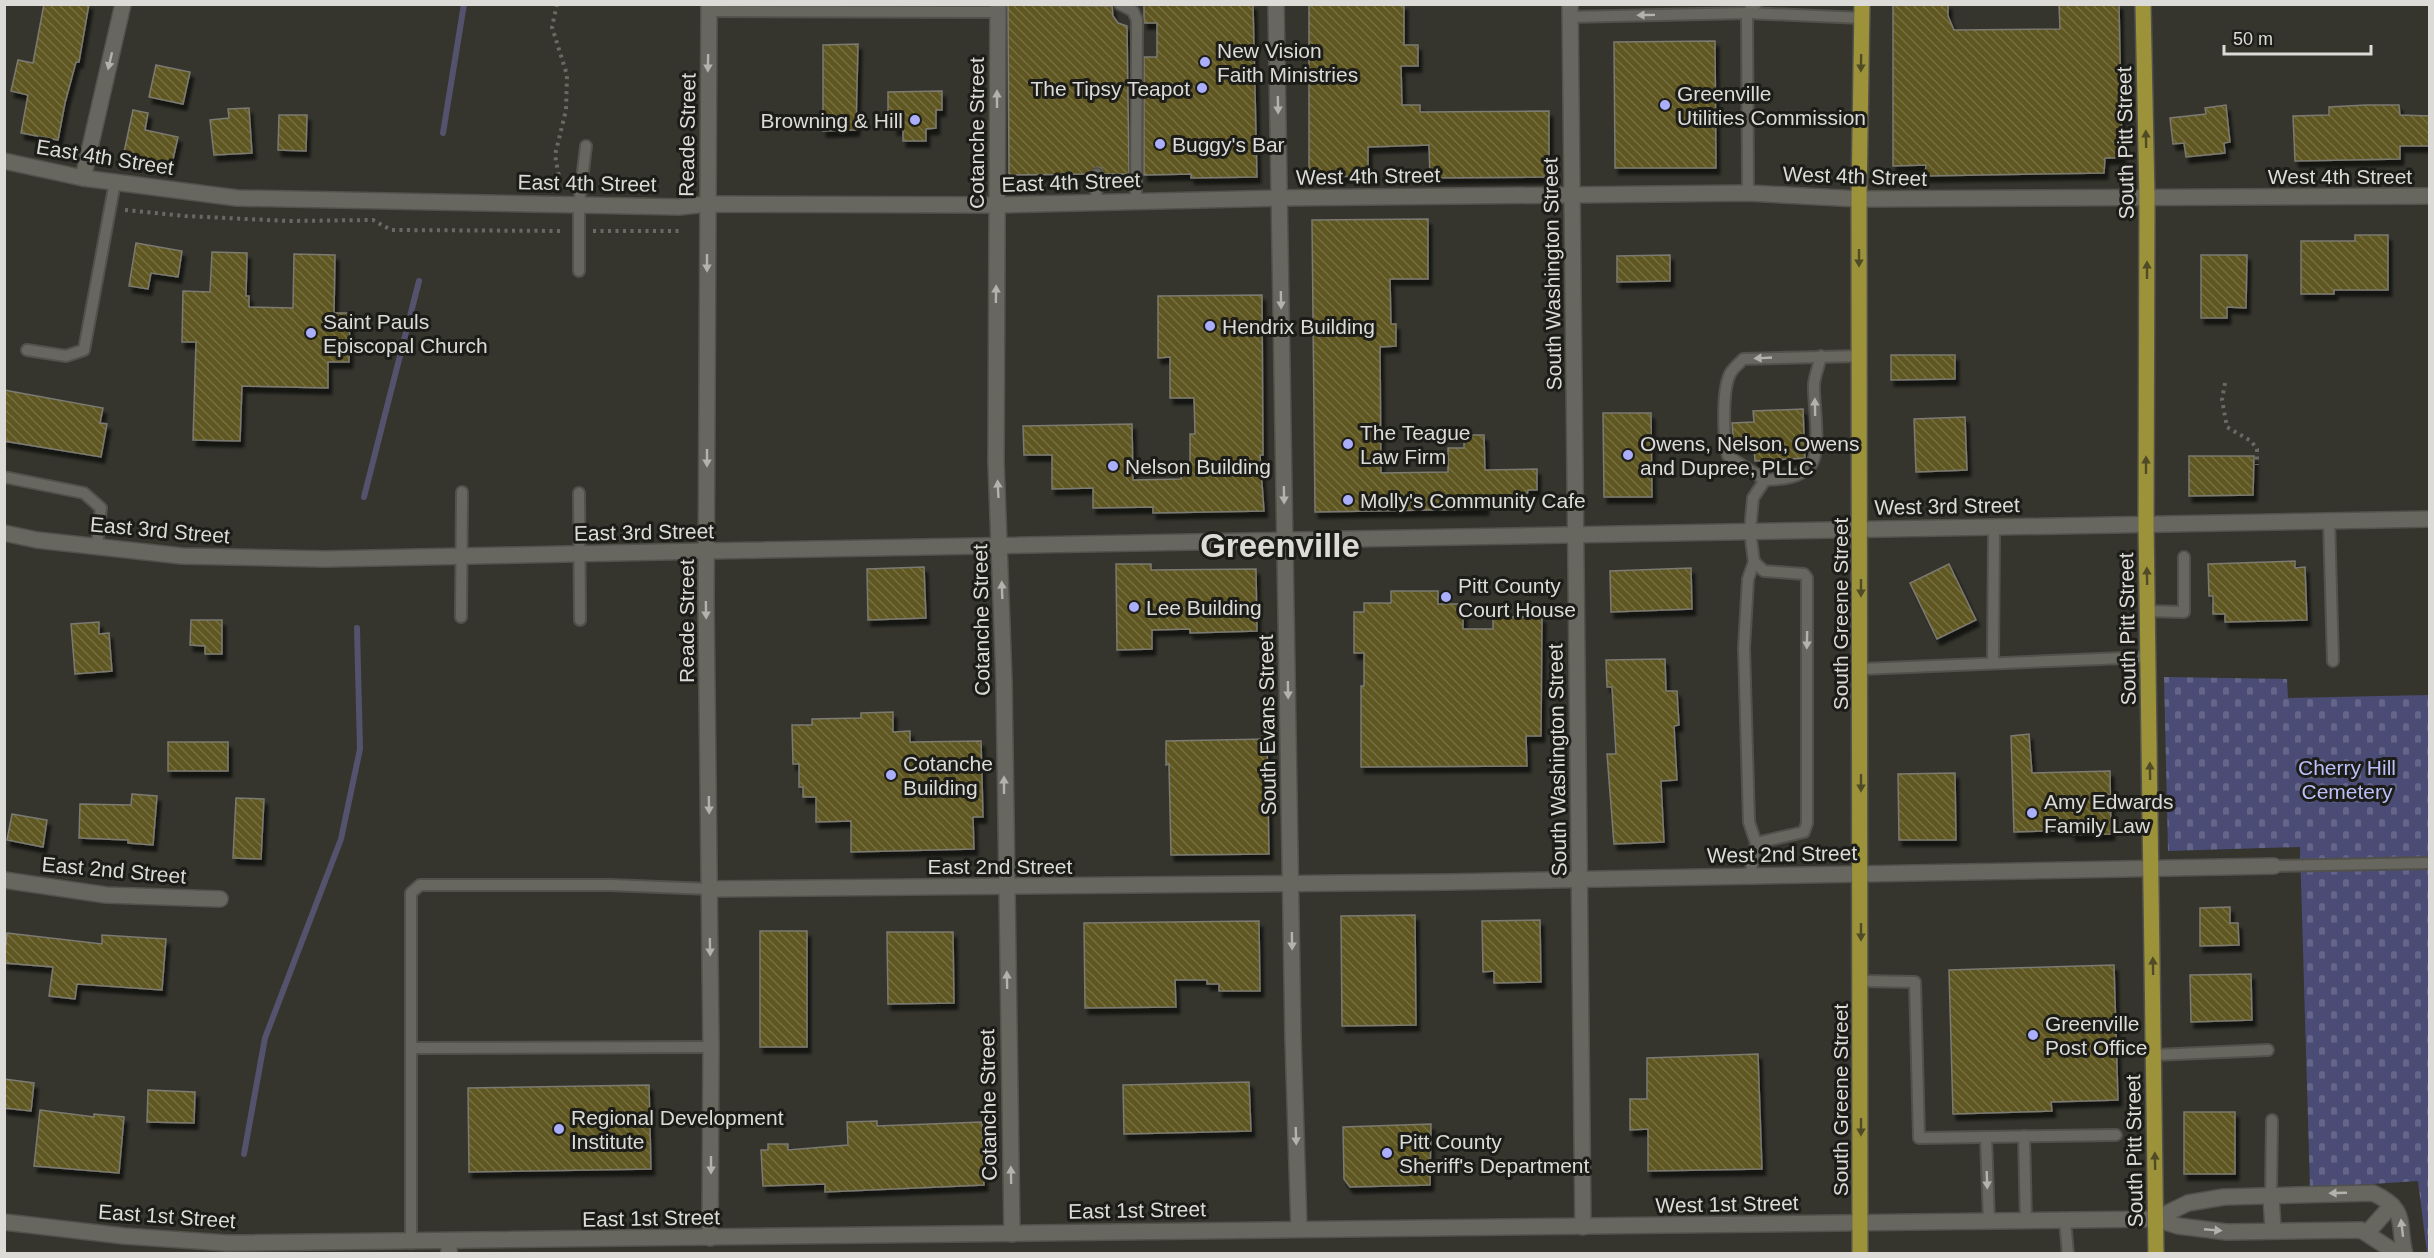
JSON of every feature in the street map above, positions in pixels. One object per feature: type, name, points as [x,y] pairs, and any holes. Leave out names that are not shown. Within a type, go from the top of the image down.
[{"type":"main road","name":"South Pitt Street","points":[[2143,4],[2147,198],[2146,523],[2156,1254]]},
{"type":"main road","name":"South Greene Street","points":[[1860,1254],[1859,200],[1862,11]]},
{"type":"street","points":[[82,178],[123,4]]},
{"type":"street","name":"South Evans Street","points":[[1276,4],[1299,1229]]},
{"type":"street","name":"Reade Street","points":[[709,8],[707,551],[711,1047],[710,1238]]},
{"type":"street","name":"Cotanche Street","points":[[998,8],[1003,35],[997,206],[996,462],[1001,547],[1012,1234]]},
{"type":"street","name":"South Washington Street","points":[[1570,11],[1583,1227]]},
{"type":"street","name":"East 4th Street","points":[[4,160],[82,178],[237,198],[679,207],[707,204],[997,206],[1279,198]]},
{"type":"street","name":"West 4th Street","points":[[1279,198],[1749,193],[1859,200],[2430,196]]},
{"type":"street","name":"West 3rd Street","points":[[1285,540],[2430,519]]},
{"type":"street","name":"East 3rd Street","points":[[4,533],[37,540],[182,556],[325,559],[1285,540]]},
{"type":"street","name":"West 2nd Street","points":[[1291,883],[2274,866]]},
{"type":"street","name":"East 2nd Street","points":[[4,880],[106,895],[220,899]]},
{"type":"street","name":"East 2nd Street","points":[[710,889],[1291,883]]},
{"type":"street","points":[[2155,1219],[2188,1203],[2224,1197],[2373,1193],[2392,1205],[2400,1214],[2405,1254]]},
{"type":"street","points":[[2271,1195],[2274,1230]]},
{"type":"street","points":[[2367,1233],[2392,1205]]},
{"type":"street","points":[[2155,1219],[2178,1226],[2217,1231],[2361,1230],[2398,1254]]},
{"type":"street","name":"West 1st Street","points":[[1299,1229],[2155,1219]]},
{"type":"street","name":"East 1st Street","points":[[4,1222],[124,1236],[227,1243],[411,1243],[449,1248],[710,1238],[1299,1229]]},
{"type":"lane","points":[[1120,4],[1132,11],[1137,20],[1136,201]]},
{"type":"lane","points":[[1749,193],[1747,13],[1756,4]]},
{"type":"lane","points":[[709,8],[998,8]]},
{"type":"lane","points":[[1570,11],[1747,13],[1862,11]]},
{"type":"lane","points":[[579,271],[579,204],[586,146]]},
{"type":"lane","points":[[1096,174],[1096,202]]},
{"type":"lane","points":[[27,350],[66,356],[84,350],[115,182]]},
{"type":"lane","points":[[1821,356],[1814,382],[1816,451],[1811,466],[1799,474],[1786,478],[1765,480],[1728,456],[1725,412],[1729,376],[1743,359],[1821,356],[1860,356]]},
{"type":"lane","points":[[4,477],[84,493],[101,508],[97,546]]},
{"type":"lane","points":[[1750,876],[1756,843],[1749,822],[1744,648],[1748,579],[1754,562],[1750,531],[1753,498],[1765,480]]},
{"type":"lane","points":[[461,617],[462,492]]},
{"type":"lane","points":[[579,493],[580,620]]},
{"type":"lane","points":[[2329,520],[2332,661]]},
{"type":"lane","points":[[1992,663],[1994,526]]},
{"type":"lane","points":[[2148,611],[2184,612],[2184,557]]},
{"type":"lane","points":[[1754,562],[1764,571],[1804,574],[1807,578],[1807,824],[1804,832],[1756,843]]},
{"type":"lane","points":[[1861,669],[2148,657]]},
{"type":"lane","points":[[2274,866],[2430,863]]},
{"type":"lane","points":[[411,1243],[411,893],[420,885],[610,885],[710,889]]},
{"type":"lane","points":[[1861,981],[1915,981],[1919,1138],[2116,1135]]},
{"type":"lane","points":[[411,1048],[711,1047]]},
{"type":"lane","points":[[2154,1055],[2268,1050]]},
{"type":"lane","points":[[2271,1195],[2272,1120]]},
{"type":"lane","points":[[2024,1136],[2026,1221]]},
{"type":"lane","points":[[1986,1137],[1989,1222]]},
{"type":"lane","points":[[2065,1221],[2068,1254]]},
{"type":"path","points":[[125,210],[288,220],[373,220],[391,230],[679,231]]},
{"type":"path","points":[[2225,382],[2222,412],[2227,427],[2251,441],[2257,449],[2258,465]]},
{"type":"path","points":[[1764,1254],[1833,1254]]},
{"type":"green space","name":"Cherry Hill Cemetery","points":[[2164,677],[2287,679],[2288,698],[2429,695],[2429,1253],[2427,1253],[2418,1181],[2310,1188],[2300,847],[2168,851]]},
{"type":"building","points":[[44,4],[89,4],[79,62],[76,62],[58,140],[21,133],[28,95],[11,91],[18,60],[33,63]]},
{"type":"building","points":[[1144,4],[1253,4],[1257,177],[1191,178],[1191,174],[1144,175],[1144,57],[1157,57],[1157,23],[1144,23]]},
{"type":"building","points":[[1309,4],[1404,4],[1404,45],[1418,45],[1418,66],[1401,66],[1402,105],[1420,105],[1420,112],[1549,111],[1549,177],[1430,178],[1429,145],[1368,147],[1368,176],[1309,177]]},
{"type":"building","points":[[1893,4],[1948,4],[1948,16],[1954,30],[2060,29],[2059,4],[2119,4],[2122,158],[2105,158],[2104,173],[1925,176],[1926,165],[1893,166]]},
{"type":"building","points":[[1008,5],[1112,6],[1113,16],[1118,23],[1127,26],[1129,174],[1104,174],[1101,168],[1097,167],[1089,174],[1009,175]]},
{"type":"building","name":"Greenville Utilities Commission","points":[[1715,41],[1716,168],[1615,168],[1614,42]]},
{"type":"building","points":[[858,44],[856,130],[823,131],[823,45]]},
{"type":"building","points":[[156,65],[190,72],[183,104],[149,97]]},
{"type":"building","name":"Browning & Hill","points":[[942,91],[942,110],[936,110],[936,128],[926,129],[926,141],[903,141],[903,129],[894,129],[893,111],[888,111],[888,92]]},
{"type":"building","points":[[2226,105],[2230,142],[2224,143],[2225,153],[2186,157],[2184,143],[2173,144],[2170,118],[2206,114],[2205,108]]},
{"type":"building","points":[[2399,105],[2400,115],[2430,116],[2430,146],[2400,146],[2400,159],[2295,161],[2293,116],[2329,115],[2329,107]]},
{"type":"building","points":[[249,108],[252,153],[214,155],[210,120],[229,118],[228,109]]},
{"type":"building","points":[[133,110],[148,113],[145,130],[178,137],[171,168],[123,157]]},
{"type":"building","points":[[279,115],[307,115],[306,151],[278,150]]},
{"type":"building","points":[[1428,219],[1428,279],[1390,279],[1391,324],[1396,324],[1396,346],[1380,347],[1381,473],[1448,472],[1448,448],[1464,448],[1464,435],[1484,435],[1485,470],[1537,469],[1537,490],[1528,490],[1527,496],[1485,496],[1485,509],[1315,512],[1312,220]]},
{"type":"building","points":[[2355,235],[2388,235],[2388,290],[2334,290],[2334,294],[2301,294],[2301,241],[2355,241]]},
{"type":"building","points":[[136,243],[182,251],[178,277],[151,273],[148,289],[129,286]]},
{"type":"building","points":[[212,252],[247,253],[246,296],[249,296],[249,307],[293,308],[294,254],[335,255],[334,313],[350,313],[349,362],[328,362],[328,388],[242,386],[240,441],[193,440],[196,342],[182,342],[183,291],[210,292]]},
{"type":"building","points":[[1670,255],[1670,281],[1617,282],[1617,256]]},
{"type":"building","points":[[2201,255],[2247,255],[2246,308],[2227,307],[2227,318],[2201,318]]},
{"type":"building","points":[[1262,295],[1263,455],[1260,455],[1264,511],[1153,513],[1153,507],[1093,508],[1093,488],[1052,489],[1052,455],[1024,455],[1023,426],[1132,424],[1133,480],[1181,479],[1181,474],[1190,474],[1190,434],[1195,434],[1194,398],[1170,398],[1170,357],[1158,358],[1158,296]]},
{"type":"building","points":[[1891,355],[1955,355],[1955,379],[1891,380]]},
{"type":"building","points":[[4,390],[103,408],[100,423],[107,424],[101,457],[4,441]]},
{"type":"building","points":[[1803,409],[1805,458],[1755,461],[1754,446],[1734,447],[1732,423],[1754,422],[1753,411]]},
{"type":"building","name":"Owens, Nelson, Owens and Dupree, PLLC","points":[[1603,413],[1651,413],[1652,497],[1604,497]]},
{"type":"building","points":[[1965,417],[1967,470],[1916,472],[1914,419]]},
{"type":"building","points":[[2189,456],[2254,456],[2253,495],[2189,496]]},
{"type":"building","points":[[2295,561],[2295,568],[2305,567],[2307,620],[2225,622],[2225,614],[2213,614],[2213,596],[2209,596],[2208,564]]},
{"type":"building","points":[[1116,564],[1151,564],[1151,570],[1256,569],[1257,631],[1190,633],[1190,629],[1152,630],[1152,649],[1117,650]]},
{"type":"building","points":[[1949,564],[1976,620],[1937,639],[1910,583]]},
{"type":"building","points":[[924,567],[926,618],[868,620],[867,569]]},
{"type":"building","points":[[1691,568],[1692,609],[1611,612],[1610,571]]},
{"type":"building","points":[[1391,591],[1438,591],[1438,604],[1463,604],[1463,629],[1493,629],[1493,617],[1542,617],[1541,736],[1526,736],[1527,766],[1361,767],[1361,686],[1364,686],[1364,653],[1354,653],[1354,612],[1364,612],[1364,603],[1391,603]]},
{"type":"building","points":[[191,620],[222,620],[222,654],[205,654],[205,646],[190,645]]},
{"type":"building","points":[[99,622],[99,634],[109,633],[112,671],[75,674],[71,624]]},
{"type":"building","points":[[1665,659],[1666,691],[1677,691],[1679,725],[1674,726],[1677,780],[1661,781],[1664,842],[1614,844],[1607,754],[1616,754],[1612,687],[1607,687],[1606,660]]},
{"type":"building","name":"Cotanche Building","points":[[893,712],[893,732],[910,731],[910,742],[981,741],[983,817],[973,817],[974,849],[851,852],[851,821],[816,822],[816,797],[803,797],[803,787],[799,787],[799,764],[793,764],[792,725],[812,725],[812,719],[861,718],[861,713]]},
{"type":"building","points":[[2029,734],[2032,773],[2110,771],[2111,834],[2072,835],[2072,830],[2014,832],[2011,736]]},
{"type":"building","points":[[1267,739],[1269,854],[1171,855],[1169,764],[1166,765],[1166,741]]},
{"type":"building","points":[[168,742],[228,742],[228,771],[168,771]]},
{"type":"building","points":[[1955,773],[1956,840],[1899,840],[1898,774]]},
{"type":"building","points":[[132,794],[157,796],[153,845],[128,843],[128,840],[79,838],[80,804],[131,805]]},
{"type":"building","points":[[236,798],[264,799],[261,859],[233,858]]},
{"type":"building","points":[[12,814],[47,820],[43,847],[7,840]]},
{"type":"building","points":[[2230,907],[2230,923],[2238,923],[2239,945],[2200,946],[2200,908]]},
{"type":"building","points":[[1415,915],[1416,1025],[1342,1026],[1341,916]]},
{"type":"building","points":[[1540,920],[1541,982],[1494,983],[1494,971],[1483,972],[1482,921]]},
{"type":"building","points":[[1259,921],[1260,991],[1219,991],[1219,984],[1207,984],[1207,980],[1175,980],[1176,1007],[1085,1008],[1084,923]]},
{"type":"building","points":[[760,931],[807,931],[807,1047],[760,1047]]},
{"type":"building","points":[[887,932],[953,932],[954,1003],[888,1004]]},
{"type":"building","points":[[7,933],[102,944],[102,935],[166,939],[162,990],[77,984],[75,999],[49,996],[53,967],[4,963]]},
{"type":"building","name":"Greenville Post Office","points":[[2114,965],[2118,1100],[2051,1102],[2052,1111],[1953,1114],[1949,970]]},
{"type":"building","points":[[2251,974],[2252,1020],[2191,1022],[2190,975]]},
{"type":"building","points":[[1758,1054],[1762,1169],[1648,1171],[1648,1129],[1630,1130],[1630,1099],[1647,1099],[1647,1058]]},
{"type":"building","points":[[4,1079],[34,1083],[31,1111],[4,1108]]},
{"type":"building","points":[[1249,1082],[1251,1131],[1124,1134],[1123,1085]]},
{"type":"building","name":"Regional Development Institute","points":[[649,1085],[651,1169],[469,1172],[468,1088]]},
{"type":"building","points":[[148,1090],[195,1092],[194,1123],[147,1122]]},
{"type":"building","points":[[40,1110],[94,1117],[94,1114],[124,1117],[119,1173],[34,1166]]},
{"type":"building","points":[[2184,1112],[2235,1112],[2235,1174],[2184,1174]]},
{"type":"building","points":[[877,1121],[877,1126],[982,1122],[984,1185],[825,1192],[825,1184],[763,1186],[761,1150],[768,1150],[768,1144],[788,1144],[788,1150],[848,1145],[847,1122]]},
{"type":"building","name":"Pitt County Sheriff's Department","points":[[1431,1124],[1430,1185],[1350,1187],[1344,1179],[1343,1127]]},
{"type":"waterway","points":[[443,133],[464,4]]},
{"type":"waterway","points":[[364,497],[419,281]]},
{"type":"waterway","points":[[244,1154],[265,1038],[341,839],[360,749],[357,628]]},
{"type":"place","name":"New Vision Faith Ministries","points":[[1205,62]]},
{"type":"place","name":"The Tipsy Teapot","points":[[1202,88]]},
{"type":"place","name":"Greenville Utilities Commission","points":[[1665,105]]},
{"type":"place","name":"Browning & Hill","points":[[915,120]]},
{"type":"place","name":"Buggy's Bar","points":[[1160,144]]},
{"type":"place","name":"Hendrix Building","points":[[1210,326]]},
{"type":"place","name":"Saint Pauls Episcopal Church","points":[[311,333]]},
{"type":"place","name":"The Teague Law Firm","points":[[1348,444]]},
{"type":"place","name":"Owens, Nelson, Owens and Dupree, PLLC","points":[[1628,455]]},
{"type":"place","name":"Nelson Building","points":[[1113,466]]},
{"type":"place","name":"Molly's Community Cafe","points":[[1348,500]]},
{"type":"place","name":"Pitt County Court House","points":[[1446,597]]},
{"type":"place","name":"Lee Building","points":[[1134,607]]},
{"type":"place","name":"Cotanche Building","points":[[891,775]]},
{"type":"place","name":"Amy Edwards Family Law","points":[[2032,813]]},
{"type":"place","name":"Greenville Post Office","points":[[2033,1035]]},
{"type":"place","name":"Regional Development Institute","points":[[559,1129]]},
{"type":"place","name":"Pitt County Sheriff's Department","points":[[1387,1153]]},
{"type":"district","name":"Greenville","points":[[1280,545]]}]
